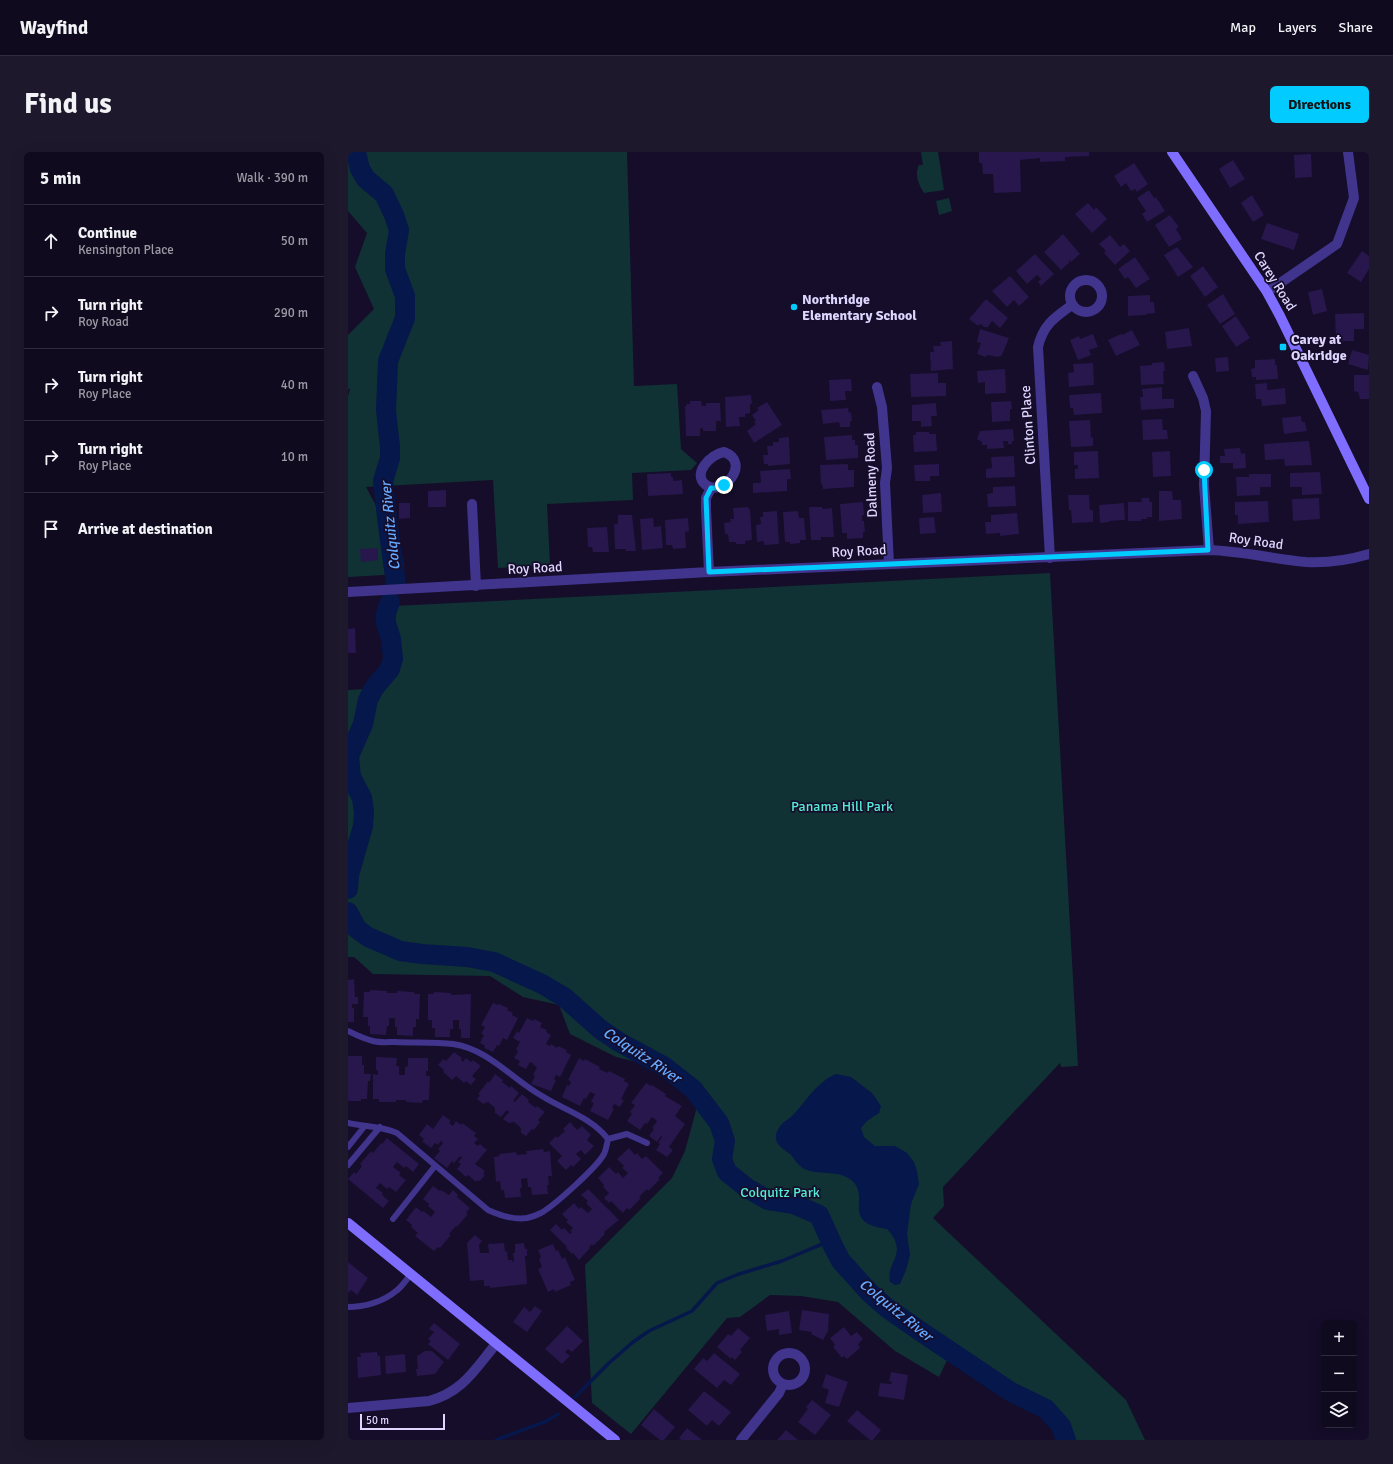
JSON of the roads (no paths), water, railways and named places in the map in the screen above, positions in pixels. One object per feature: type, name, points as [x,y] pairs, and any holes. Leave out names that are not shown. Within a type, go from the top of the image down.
[{"type":"street","name":"Carey Road","points":[[1172,152],[1201,192],[1267,292],[1294,343],[1369,499]]},
{"type":"street","points":[[1267,292],[1337,244],[1354,198],[1348,152]]},
{"type":"street","name":"Clinton Place","points":[[1050,558],[1038,347],[1045,327],[1054,317],[1072,304]]},
{"type":"street","points":[[1193,376],[1203,398],[1206,411],[1204,485],[1208,550]]},
{"type":"street","name":"Dalmeny Road","points":[[877,387],[882,407],[887,468],[884,484],[889,564]]},
{"type":"street","points":[[709,572],[706,498],[711,488]]},
{"type":"street","points":[[472,504],[476,586]]},
{"type":"street","name":"Roy Road","points":[[348,592],[709,572],[1208,550],[1244,552],[1306,562],[1343,560],[1369,554]]},
{"type":"street","points":[[348,1223],[614,1440]]},
{"type":"street","points":[[348,1408],[429,1401],[441,1398],[454,1392],[465,1382],[496,1344]]},
{"type":"street","points":[[741,1440],[779,1393],[783,1384]]},
{"type":"lane","points":[[348,1031],[361,1038],[375,1042],[453,1044],[484,1055],[542,1096],[601,1130],[608,1139],[605,1153],[596,1165],[553,1205],[540,1214],[526,1218],[512,1219],[500,1216],[488,1210],[397,1133],[380,1127],[364,1127],[348,1123]]},
{"type":"lane","points":[[348,1147],[364,1127]]},
{"type":"lane","points":[[348,1165],[351,1164],[380,1127]]},
{"type":"lane","points":[[608,1139],[627,1134],[647,1144]]},
{"type":"lane","points":[[393,1219],[435,1166]]},
{"type":"lane","points":[[348,1307],[373,1303],[385,1298],[397,1291],[411,1274]]},
{"type":"waterway","name":"Colquitz River","points":[[356,152],[360,169],[366,179],[384,194],[399,230],[395,254],[395,269],[405,296],[405,318],[388,361],[386,410],[390,458],[383,481],[396,584]]},
{"type":"waterway","name":"Colquitz River","points":[[348,889],[349,875],[363,826],[364,812],[362,798],[351,777],[349,756],[363,724],[368,700],[374,688],[390,669],[393,659],[391,639],[386,623],[386,613],[390,602]]},
{"type":"waterway","name":"Colquitz River","points":[[348,912],[357,929],[368,937],[400,951],[467,957],[494,962],[542,984],[564,997],[600,1029],[619,1042],[665,1067],[693,1089],[719,1123],[725,1141],[722,1159],[727,1172],[747,1188],[768,1200],[794,1204],[819,1215],[841,1261],[869,1292],[887,1308],[1011,1392],[1046,1409],[1061,1426],[1066,1440]]},
{"type":"waterway","points":[[575,1397],[609,1363],[633,1342],[649,1331],[692,1311],[717,1283],[739,1274],[782,1261],[831,1241]]},
{"type":"waterway","points":[[496,1440],[547,1421],[558,1414]]},
{"type":"place","name":"Northridge Elementary School","points":[[794,307]]},
{"type":"place","name":"Carey at Oakridge","points":[[1283,347]]},
{"type":"park label","name":"Panama Hill Park","points":[[842,806]]},
{"type":"park label","name":"Colquitz Park","points":[[780,1192]]}]
